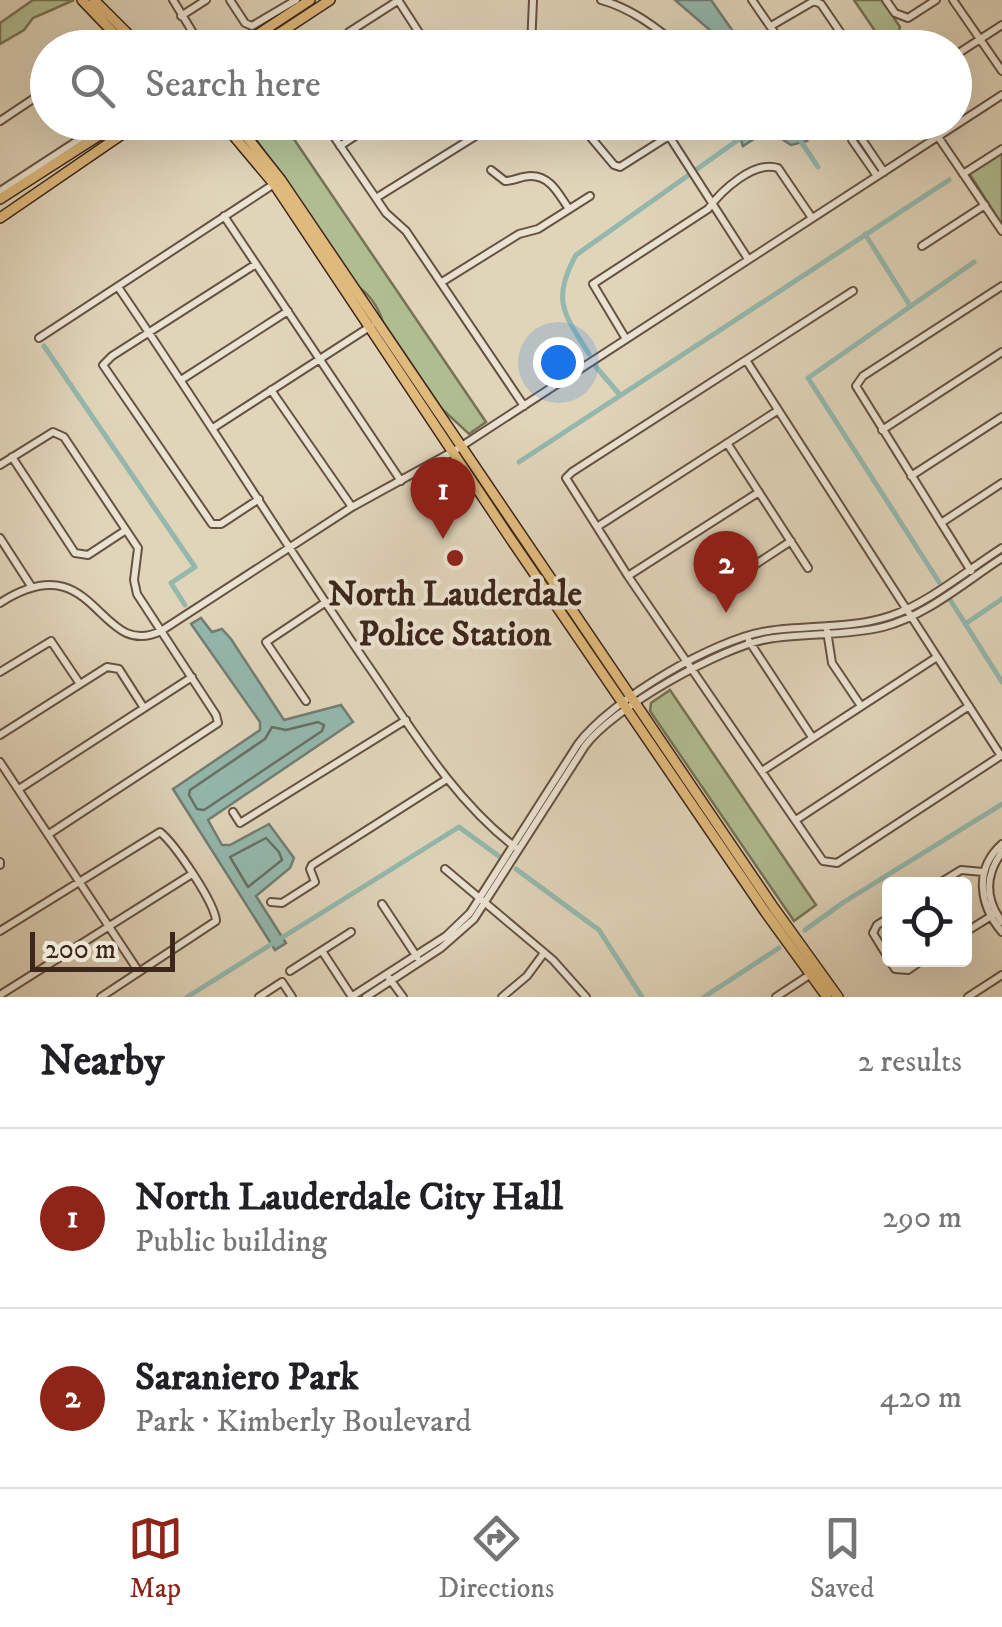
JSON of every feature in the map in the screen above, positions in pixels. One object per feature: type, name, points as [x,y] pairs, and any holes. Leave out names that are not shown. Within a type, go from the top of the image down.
[{"type":"main road","points":[[82,0],[111,30]]},
{"type":"main road","points":[[94,0],[124,30]]},
{"type":"main road","points":[[264,30],[310,0]]},
{"type":"main road","points":[[289,30],[330,0]]},
{"type":"main road","points":[[0,199],[92,140]]},
{"type":"main road","points":[[0,218],[114,140]]},
{"type":"main road","points":[[238,140],[373,324],[630,704],[815,971],[838,997]]},
{"type":"main road","points":[[252,140],[373,324]]},
{"type":"main road","points":[[252,155],[266,158]]},
{"type":"main road","points":[[815,971],[827,997]]},
{"type":"street","points":[[173,0],[191,30]]},
{"type":"street","points":[[181,16],[206,0]]},
{"type":"street","points":[[230,0],[245,23],[252,26],[296,0]]},
{"type":"street","points":[[352,30],[399,0],[418,30]]},
{"type":"street","points":[[532,30],[533,0]]},
{"type":"street","points":[[602,0],[617,2],[658,30]]},
{"type":"street","points":[[752,0],[774,30]]},
{"type":"street","points":[[886,0],[902,18],[936,0]]},
{"type":"street","points":[[953,0],[1002,70]]},
{"type":"street","points":[[771,26],[814,1],[821,4],[839,30]]},
{"type":"street","points":[[972,45],[1002,25]]},
{"type":"street","points":[[972,115],[1002,95]]},
{"type":"street","points":[[0,121],[30,101]]},
{"type":"street","points":[[0,191],[78,140]]},
{"type":"street","points":[[336,140],[376,198],[406,231],[524,406]]},
{"type":"street","points":[[340,146],[349,140]]},
{"type":"street","points":[[376,198],[469,140]]},
{"type":"street","points":[[593,140],[620,167],[664,140]]},
{"type":"street","points":[[673,140],[748,259]]},
{"type":"street","points":[[852,140],[881,174]]},
{"type":"street","points":[[862,140],[881,174]]},
{"type":"street","points":[[0,603],[30,586],[54,585],[77,592],[114,627],[134,638],[150,637],[352,507],[458,448],[933,140]]},
{"type":"street","points":[[940,140],[1002,231]]},
{"type":"street","points":[[963,174],[1002,148]]},
{"type":"street","points":[[626,339],[593,284],[760,167],[778,168],[812,218]]},
{"type":"street","points":[[491,170],[505,181],[543,178],[569,210]]},
{"type":"street","points":[[39,338],[274,184]]},
{"type":"street","points":[[442,282],[519,234],[538,230],[590,196]]},
{"type":"street","points":[[922,246],[984,205]]},
{"type":"street","points":[[224,216],[401,481]]},
{"type":"street","points":[[256,264],[104,365],[212,524],[221,524],[260,499]]},
{"type":"street","points":[[972,572],[856,386],[863,376],[1002,286]]},
{"type":"street","points":[[118,287],[447,778],[477,816],[517,848]]},
{"type":"street","points":[[746,360],[1002,756],[837,863],[824,860],[628,576],[566,478],[572,472],[853,290]]},
{"type":"street","points":[[181,380],[288,311]]},
{"type":"street","points":[[213,428],[373,324]]},
{"type":"street","points":[[882,430],[1002,352]]},
{"type":"street","points":[[271,390],[352,507]]},
{"type":"street","points":[[596,527],[777,412]]},
{"type":"street","points":[[911,476],[1002,416]]},
{"type":"street","points":[[0,465],[53,432],[64,437],[138,548],[134,580],[137,594],[218,723],[49,834]]},
{"type":"street","points":[[727,443],[808,568]]},
{"type":"street","points":[[12,457],[76,553],[88,554],[126,530]]},
{"type":"street","points":[[941,523],[1002,483]]},
{"type":"street","points":[[628,576],[759,492]]},
{"type":"street","points":[[0,538],[30,586]]},
{"type":"street","points":[[741,579],[746,570],[791,541]]},
{"type":"street","points":[[366,997],[457,927],[483,902],[587,732],[689,665],[748,639],[908,613],[1002,548]]},
{"type":"street","points":[[972,572],[1002,558]]},
{"type":"street","points":[[306,701],[266,642],[326,602]]},
{"type":"street","points":[[827,628],[832,663],[861,706]]},
{"type":"street","points":[[748,639],[812,738]]},
{"type":"street","points":[[0,672],[50,641],[80,684]]},
{"type":"street","points":[[762,771],[936,657]]},
{"type":"street","points":[[0,736],[107,667],[114,666],[144,708]]},
{"type":"street","points":[[19,789],[192,677]]},
{"type":"street","points":[[796,820],[969,706]]},
{"type":"street","points":[[233,812],[240,823],[406,720]]},
{"type":"street","points":[[0,762],[139,972]]},
{"type":"street","points":[[270,902],[282,903],[316,882],[312,866],[447,778]]},
{"type":"street","points":[[0,931],[160,832],[216,912],[216,921],[101,997]]},
{"type":"street","points":[[1002,844],[989,858],[986,872],[992,915],[1002,932]]},
{"type":"street","points":[[986,872],[1002,852]]},
{"type":"street","points":[[445,869],[568,974],[586,997]]},
{"type":"street","points":[[950,877],[961,870],[986,872]]},
{"type":"street","points":[[0,996],[192,874]]},
{"type":"street","points":[[382,904],[418,958]]},
{"type":"street","points":[[992,915],[1002,922]]},
{"type":"street","points":[[972,928],[992,915]]},
{"type":"street","points":[[882,923],[873,933],[882,948]]},
{"type":"street","points":[[290,971],[351,932]]},
{"type":"street","points":[[322,951],[352,997],[389,978]]},
{"type":"street","points":[[502,997],[527,976],[544,953]]},
{"type":"street","points":[[776,997],[815,971]]},
{"type":"street","points":[[968,997],[1002,975]]},
{"type":"street","points":[[389,978],[403,997]]},
{"type":"street","points":[[259,997],[282,982],[292,997]]},
{"type":"green space","points":[[33,0],[74,0],[33,18],[24,30],[0,44],[0,23]]},
{"type":"green space","points":[[854,0],[882,0],[900,27],[874,30]]},
{"type":"green space","points":[[257,140],[295,140],[486,422],[469,434],[442,409],[373,302],[357,286]]},
{"type":"green space","points":[[1002,151],[1002,225],[969,173]]},
{"type":"green space","points":[[670,690],[816,905],[794,921],[650,711],[651,703]]},
{"type":"water","points":[[675,0],[711,0],[732,30],[710,30]]},
{"type":"water","points":[[783,140],[807,141],[791,145]]},
{"type":"water","points":[[201,618],[212,632],[222,629],[231,639],[284,720],[341,705],[353,722],[208,820],[222,845],[230,845],[269,824],[294,858],[290,868],[256,896],[286,943],[275,950],[173,789],[260,730],[260,722],[191,624]]},
{"type":"waterway","points":[[589,354],[564,306],[564,284],[576,255],[738,140]]},
{"type":"waterway","points":[[800,140],[818,167]]},
{"type":"waterway","points":[[519,462],[949,180]]},
{"type":"waterway","points":[[865,234],[909,304]]},
{"type":"waterway","points":[[939,582],[808,378],[974,262]]},
{"type":"waterway","points":[[44,346],[195,567],[171,583],[185,605]]},
{"type":"waterway","points":[[596,367],[620,395]]},
{"type":"waterway","points":[[949,598],[1002,682]]},
{"type":"waterway","points":[[965,624],[1002,599]]},
{"type":"waterway","points":[[805,930],[1002,804]]},
{"type":"waterway","points":[[187,997],[459,827],[500,857]]},
{"type":"waterway","points":[[516,869],[599,930],[642,997]]},
{"type":"waterway","points":[[704,997],[779,948]]},
{"type":"place","name":"North Lauderdale City Hall","points":[[443,539]]},
{"type":"place","name":"North Lauderdale Police Station","points":[[455,558]]},
{"type":"place","name":"Saraniero Park","points":[[726,613]]}]
